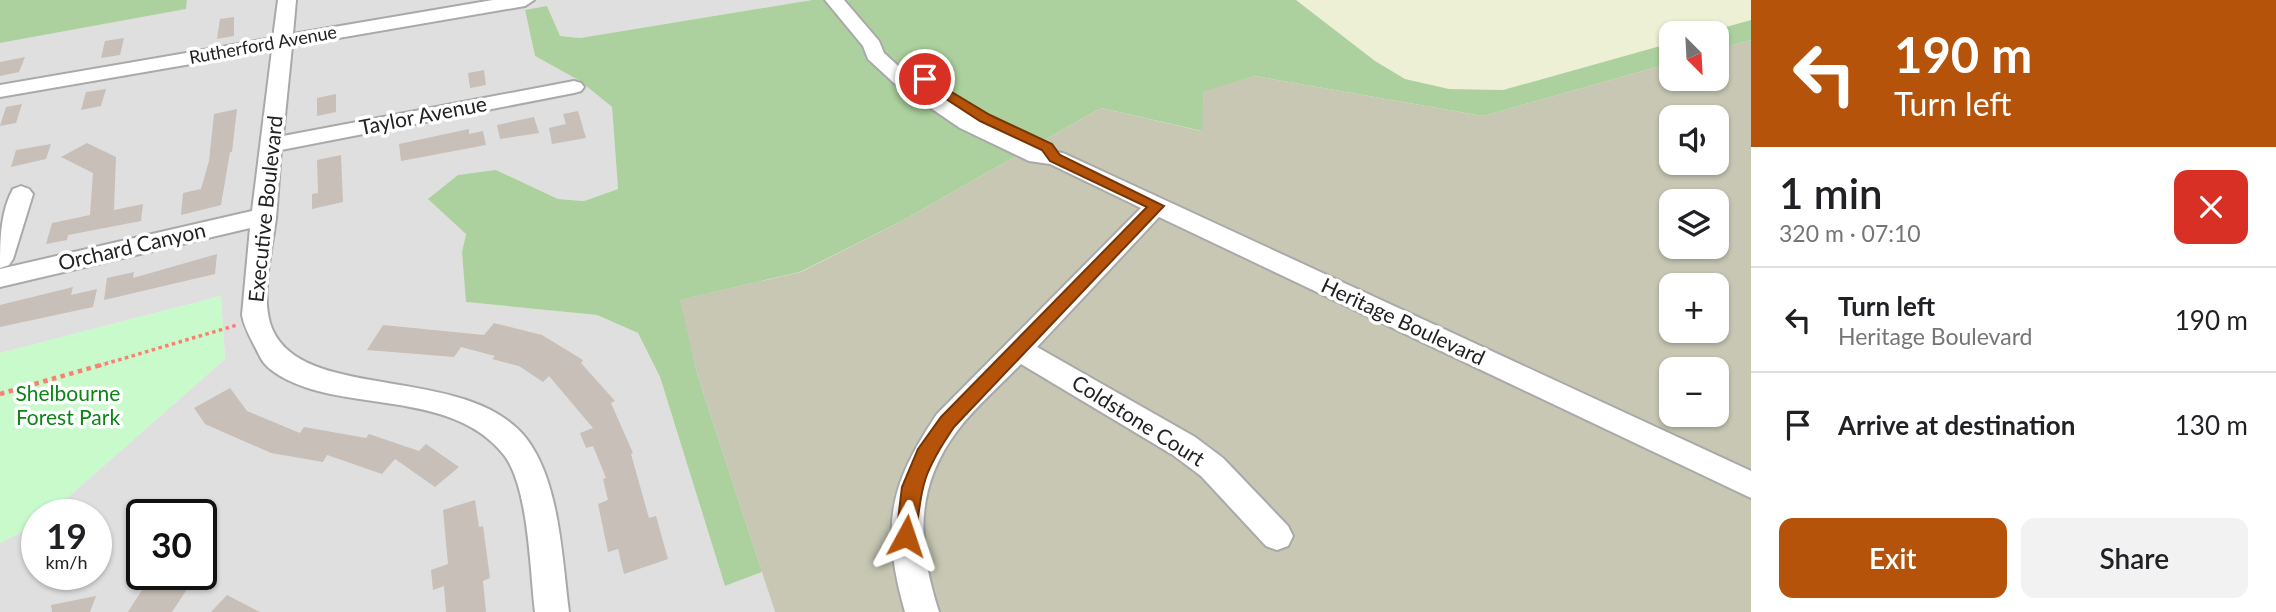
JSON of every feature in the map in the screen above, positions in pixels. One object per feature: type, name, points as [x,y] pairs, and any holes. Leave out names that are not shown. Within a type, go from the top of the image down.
[{"type":"street","name":"Executive Boulevard","points":[[287,0],[256,279],[256,319],[262,340],[275,358],[297,373],[331,384],[444,402],[476,414],[500,430],[514,444],[532,478],[552,612]]},
{"type":"street","name":"Rutherford Avenue","points":[[0,91],[526,0]]},
{"type":"street","name":"Heritage Boulevard","points":[[834,0],[872,45],[876,55],[901,79],[968,123],[1037,156],[1055,158],[1751,485]]},
{"type":"street","name":"Taylor Avenue","points":[[272,145],[574,87]]},
{"type":"street","points":[[0,259],[21,194]]},
{"type":"street","points":[[922,612],[906,554],[906,519],[911,487],[925,454],[947,422],[1156,206]]},
{"type":"street","name":"Orchard Canyon","points":[[0,278],[265,216]]},
{"type":"street","name":"Coldstone Court","points":[[1018,349],[1184,446],[1212,467],[1277,536]]},
{"type":"path","points":[[0,394],[256,319]]},
{"type":"shaded area","points":[[187,0],[812,0],[580,38],[560,36],[525,10],[535,56],[580,81],[612,107],[618,189],[584,201],[558,199],[496,170],[466,234],[462,252],[467,302],[597,315],[638,333],[660,377],[725,586],[762,572],[775,612],[0,612],[0,543],[21,532],[21,590],[112,590],[112,499],[66,499],[225,359],[221,296],[0,353],[0,43],[185,9]]},
{"type":"shaded area","points":[[1296,0],[1751,0],[1751,20],[1729,26],[1729,21],[1659,21],[1659,46],[1503,90],[1449,89],[1405,79],[1375,61]]},
{"type":"shaded area","points":[[1751,40],[1751,612],[775,612],[697,373],[679,300],[801,272],[900,222],[1101,108],[1201,131],[1204,90],[1255,76],[1483,116],[1659,66],[1659,91],[1729,91],[1729,46]]},
{"type":"green space","points":[[0,0],[187,0],[186,9],[0,43]]},
{"type":"green space","points":[[812,0],[1296,0],[1375,61],[1405,79],[1449,89],[1503,90],[1659,46],[1659,66],[1483,116],[1255,76],[1204,91],[1202,131],[1101,108],[900,222],[800,272],[680,300],[697,373],[762,572],[725,586],[660,377],[638,333],[597,315],[466,302],[462,252],[466,234],[428,199],[458,175],[496,170],[558,199],[584,201],[618,189],[612,107],[580,81],[535,56],[525,10],[547,6],[560,36],[580,38]]},
{"type":"green space","points":[[1751,20],[1751,40],[1729,46],[1729,26]]},
{"type":"green space","name":"Shelbourne Forest Park","points":[[221,296],[225,359],[66,499],[21,499],[21,532],[0,543],[0,353]]},
{"type":"building","points":[[234,17],[234,36],[217,39],[220,19]]},
{"type":"building","points":[[124,38],[120,55],[101,58],[105,41]]},
{"type":"building","points":[[25,57],[19,72],[0,76],[0,62]]},
{"type":"building","points":[[484,70],[486,85],[470,88],[468,73]]},
{"type":"building","points":[[106,89],[101,106],[81,110],[86,92]]},
{"type":"building","points":[[336,94],[336,112],[317,116],[317,98]]},
{"type":"building","points":[[22,104],[16,123],[0,126],[6,107]]},
{"type":"building","points":[[237,109],[232,152],[221,205],[181,215],[183,193],[201,189],[209,161],[214,114]]},
{"type":"building","points":[[578,111],[586,138],[552,144],[549,128],[566,124],[563,114]]},
{"type":"building","points":[[534,117],[539,133],[500,139],[497,125]]},
{"type":"building","points":[[469,129],[469,134],[483,131],[486,145],[401,161],[399,144]]},
{"type":"building","points":[[87,143],[116,157],[114,210],[143,204],[141,221],[68,235],[67,240],[46,244],[52,223],[90,215],[93,173],[61,157]]},
{"type":"building","points":[[51,144],[46,159],[11,167],[16,150]]},
{"type":"building","points":[[341,155],[343,202],[312,209],[312,194],[318,193],[317,160]]},
{"type":"building","points":[[217,254],[215,274],[104,300],[107,278],[134,272],[133,278]]},
{"type":"building","points":[[73,287],[71,295],[97,289],[93,307],[0,327],[0,305]]},
{"type":"building","points":[[494,323],[542,335],[583,360],[581,363],[615,401],[611,403],[633,453],[631,454],[649,518],[656,516],[668,559],[624,574],[618,549],[608,552],[598,504],[608,500],[603,479],[606,478],[593,446],[586,448],[580,433],[593,428],[549,376],[543,382],[519,366],[461,347],[454,357],[367,350],[383,325],[484,335]]},
{"type":"building","points":[[230,388],[247,411],[300,433],[304,427],[366,438],[369,434],[419,451],[426,444],[459,467],[435,487],[395,459],[382,474],[327,455],[323,462],[271,453],[205,424],[194,408]]},
{"type":"building","points":[[475,500],[479,527],[483,526],[490,578],[483,581],[486,612],[446,612],[444,586],[433,590],[431,570],[448,564],[443,510]]},
{"type":"building","points":[[142,590],[186,590],[172,612],[128,612]]},
{"type":"building","points":[[227,595],[260,612],[211,612]]},
{"type":"building","points":[[96,596],[90,612],[52,612],[51,605]]},
{"type":"route","points":[[906,536],[911,487],[925,454],[947,422],[1156,206],[1055,158],[1047,147],[985,118],[947,96],[925,79]]}]
